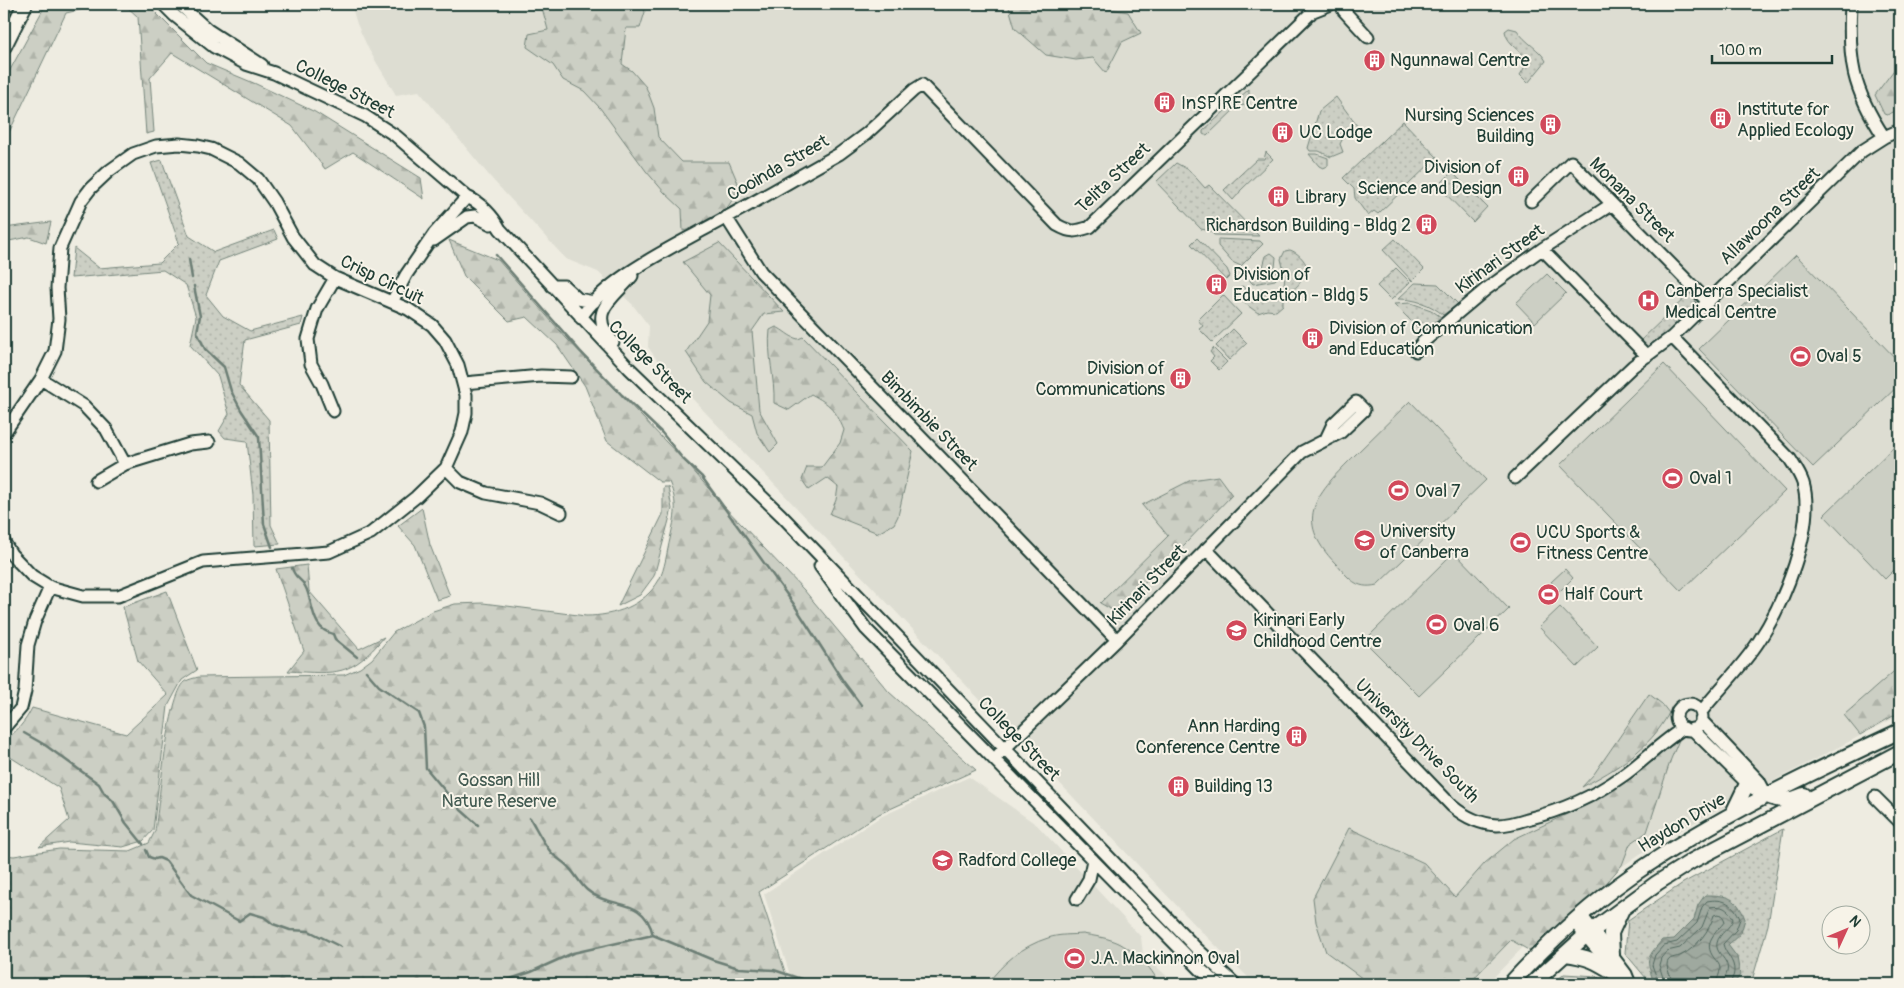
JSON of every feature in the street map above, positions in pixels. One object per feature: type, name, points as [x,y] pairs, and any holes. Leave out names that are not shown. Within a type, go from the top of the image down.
[{"type":"main road","points":[[4,46],[25,4]]},
{"type":"main road","name":"Haydon Drive","points":[[1510,984],[1535,957],[1630,877],[1733,813],[1900,731]]},
{"type":"main road","points":[[1532,984],[1589,933],[1657,883],[1692,861],[1900,752]]},
{"type":"main road","points":[[1767,796],[1779,801],[1795,799],[1826,784],[1845,781]]},
{"type":"main road","points":[[1733,813],[1747,784]]},
{"type":"main road","points":[[1757,827],[1769,815],[1770,804],[1767,796]]},
{"type":"main road","points":[[1612,955],[1611,932],[1622,909]]},
{"type":"main road","points":[[1565,954],[1584,956],[1594,960],[1626,981]]},
{"type":"street","name":"College Street","points":[[163,4],[175,16],[214,46],[246,64],[274,73]]},
{"type":"street","name":"College Street","points":[[179,4],[214,35],[274,73],[357,112],[396,136],[467,196],[471,205],[495,227],[581,318],[781,515],[1196,948],[1235,984]]},
{"type":"street","name":"Telita Street","points":[[922,85],[1057,225],[1068,231],[1078,231],[1090,227],[1313,12],[1331,4]]},
{"type":"street","points":[[1341,4],[1344,11],[1368,37]]},
{"type":"street","points":[[1851,4],[1850,40],[1854,76],[1860,96],[1884,137]]},
{"type":"street","name":"Cooinda Street","points":[[581,318],[586,310],[613,284],[640,266],[839,154],[866,134],[914,90],[922,85]]},
{"type":"street","name":"Allawoona Street","points":[[1514,478],[1633,366],[1672,337],[1862,151],[1884,137],[1900,130]]},
{"type":"street","name":"Crisp Circuit","points":[[4,433],[41,379],[55,351],[59,319],[57,288],[60,248],[81,201],[108,171],[133,154],[156,146],[179,144],[198,146],[224,155],[240,164],[258,179],[274,202],[293,237],[315,265],[335,278],[408,309],[432,325],[445,340],[458,364],[464,383],[466,413],[462,432],[446,468],[435,480],[371,534],[329,552],[203,562],[118,596],[83,596],[50,587],[32,576],[11,554],[4,542]]},
{"type":"street","name":"Monana Street","points":[[1531,201],[1571,162],[1708,302]]},
{"type":"street","points":[[392,302],[406,275],[434,234],[467,196]]},
{"type":"street","name":"Kirinari Street","points":[[1416,351],[1423,342],[1486,290],[1542,248],[1612,204]]},
{"type":"street","points":[[428,243],[467,217],[475,216],[495,227]]},
{"type":"street","name":"Bimbimbie Street","points":[[726,218],[761,272],[1117,640]]},
{"type":"street","points":[[1542,248],[1647,356]]},
{"type":"street","name":"Cooinda Street","points":[[581,318],[590,315],[603,302],[609,302],[640,266]]},
{"type":"street","points":[[333,411],[311,364],[308,339],[317,309],[335,278]]},
{"type":"street","points":[[552,286],[564,286],[578,299],[594,302]]},
{"type":"street","points":[[609,302],[601,318],[602,326],[607,335],[627,357],[630,368]]},
{"type":"street","points":[[1672,337],[1790,459],[1803,482],[1806,501],[1798,557],[1782,601],[1759,642],[1720,688],[1701,716],[1698,726],[1685,726]]},
{"type":"street","points":[[464,383],[541,376],[571,377]]},
{"type":"street","points":[[41,379],[84,406],[106,430],[125,464]]},
{"type":"street","name":"Kirinari Street","points":[[994,759],[1117,640],[1302,452],[1326,440]]},
{"type":"street","points":[[96,481],[125,464],[190,444],[209,442]]},
{"type":"street","points":[[446,468],[460,482],[486,493],[540,503],[561,513]]},
{"type":"street","name":"College Street","points":[[781,515],[866,629],[1200,969],[1218,984]]},
{"type":"street","name":"University Drive South","points":[[1206,549],[1452,806],[1471,819],[1491,824],[1505,824],[1547,814],[1567,806],[1600,791],[1644,760],[1667,738],[1685,726]]},
{"type":"street","points":[[4,728],[20,708],[25,691],[28,645],[35,621],[50,587]]},
{"type":"street","points":[[1720,688],[1680,708],[1677,714],[1685,726],[1747,784],[1767,796]]},
{"type":"street","points":[[1690,704],[1695,706],[1701,716],[1759,781],[1767,796]]},
{"type":"street","points":[[1875,797],[1900,822]]},
{"type":"street","points":[[1077,899],[1089,879],[1093,860]]},
{"type":"street","points":[[1578,919],[1626,981]]},
{"type":"street","points":[[1589,933],[1612,955],[1626,974],[1626,981]]},
{"type":"shaded area","name":"University of Canberra","points":[[351,4],[1900,4],[1900,715],[1699,820],[1640,854],[1584,893],[1532,938],[1487,984],[1255,984],[1203,933],[662,367],[648,347],[649,326],[632,304],[598,272],[566,259],[492,179],[419,91],[396,95],[369,50],[357,24]]},
{"type":"shaded area","name":"Radford College","points":[[969,777],[1037,825],[1141,937],[1143,954],[1175,984],[793,984],[764,894],[880,817]]},
{"type":"green space","points":[[46,4],[106,4],[66,13],[4,143],[4,87],[10,70]]},
{"type":"green space","points":[[124,4],[147,4],[206,63],[315,112],[421,178],[424,199],[353,152],[325,169],[292,126],[172,53],[150,78],[154,132],[146,134],[138,17]]},
{"type":"green space","points":[[541,4],[642,4],[645,12],[640,28],[626,28],[622,64],[632,71],[646,87],[654,108],[658,137],[682,162],[729,162],[740,188],[727,208],[701,226],[683,231],[682,209],[646,171],[600,108],[584,91],[563,80],[553,65],[527,47],[529,34],[548,30]]},
{"type":"green space","points":[[1008,4],[1079,4],[1128,12],[1141,33],[1122,42],[1106,73],[1093,58],[1076,60],[1046,55],[1015,28]]},
{"type":"green space","points":[[1509,28],[1517,30],[1546,61],[1528,83],[1520,75],[1524,67],[1524,56],[1507,38],[1505,31]]},
{"type":"green space","points":[[1900,62],[1900,109],[1887,115],[1884,114],[1875,95]]},
{"type":"green space","points":[[1249,89],[1249,107],[1245,105],[1238,106],[1207,136],[1203,134],[1203,131]]},
{"type":"green space","points":[[1336,97],[1360,130],[1353,135],[1344,136],[1340,144],[1343,152],[1331,157],[1319,151],[1310,151],[1308,148],[1319,111]]},
{"type":"green space","points":[[1403,121],[1437,157],[1378,214],[1374,211],[1368,216],[1355,198],[1354,189],[1343,178]]},
{"type":"green space","points":[[1266,152],[1273,159],[1233,200],[1224,190],[1257,159],[1264,159]]},
{"type":"green space","points":[[1309,154],[1317,154],[1328,158],[1328,166],[1323,168],[1319,166]]},
{"type":"green space","points":[[162,160],[189,236],[214,252],[274,230],[278,239],[219,261],[206,295],[223,316],[250,331],[303,317],[301,325],[245,340],[239,385],[269,420],[271,525],[280,544],[254,546],[253,495],[247,441],[225,438],[219,431],[229,414],[218,376],[190,345],[196,317],[186,285],[163,270],[71,278],[74,248],[99,268],[159,263],[179,243],[151,163]]},
{"type":"green space","points":[[1176,163],[1189,170],[1205,188],[1209,185],[1259,236],[1214,235],[1210,231],[1201,229],[1156,182]]},
{"type":"green space","points":[[1452,172],[1487,207],[1473,222],[1438,186]]},
{"type":"green space","points":[[51,222],[46,243],[29,237],[4,242],[4,228]]},
{"type":"green space","points":[[1197,238],[1227,269],[1230,276],[1226,280],[1191,244]]},
{"type":"green space","points":[[1218,239],[1260,241],[1263,244],[1241,266],[1232,262],[1218,246]]},
{"type":"green space","points":[[1395,239],[1424,269],[1412,281],[1383,250]]},
{"type":"green space","name":"Gossan Hill Nature Reserve","points":[[449,240],[498,260],[567,339],[691,468],[721,503],[804,590],[889,692],[976,770],[879,814],[759,892],[789,984],[4,984],[4,855],[14,856],[59,849],[130,851],[149,843],[155,831],[169,728],[179,691],[186,681],[199,677],[344,675],[360,668],[372,659],[394,632],[433,611],[455,604],[483,603],[597,616],[627,608],[637,603],[653,589],[659,580],[675,517],[674,497],[669,482],[660,482],[607,441],[585,386],[557,345],[527,317],[509,321],[464,276]]},
{"type":"green space","points":[[719,243],[784,312],[764,314],[752,331],[759,410],[778,444],[770,452],[757,433],[752,414],[731,403],[706,382],[686,352],[707,321],[710,295],[683,262]]},
{"type":"green space","points":[[1290,250],[1300,257],[1307,267],[1299,285],[1288,289],[1284,285],[1285,275],[1281,259],[1285,251]]},
{"type":"green space","points":[[1271,253],[1276,257],[1275,268],[1278,277],[1275,280],[1253,284],[1250,281],[1250,275],[1263,267],[1266,256]]},
{"type":"green space","name":"Oval 5","points":[[1796,255],[1900,363],[1900,384],[1813,467],[1699,349]]},
{"type":"green space","points":[[1396,268],[1410,282],[1391,300],[1377,286]]},
{"type":"green space","points":[[1547,274],[1566,293],[1535,323],[1516,303]]},
{"type":"green space","points":[[1415,283],[1438,284],[1458,304],[1443,315],[1422,303],[1398,299]]},
{"type":"green space","points":[[1242,286],[1255,294],[1261,295],[1276,292],[1283,299],[1283,305],[1276,311],[1267,310],[1258,313],[1236,297],[1236,290]]},
{"type":"green space","points":[[1691,292],[1696,300],[1695,305],[1664,337],[1649,348],[1646,348],[1639,342]]},
{"type":"green space","points":[[1223,295],[1241,314],[1212,342],[1199,329],[1203,326],[1198,320]]},
{"type":"green space","points":[[1411,303],[1431,310],[1441,317],[1422,332],[1394,304]]},
{"type":"green space","points":[[776,327],[795,338],[803,337],[913,451],[898,516],[894,524],[878,533],[830,514],[836,500],[838,487],[827,478],[809,490],[802,480],[807,467],[822,467],[840,443],[844,430],[832,408],[811,394],[789,410],[774,403],[769,339],[770,330]]},
{"type":"green space","points":[[1233,329],[1247,343],[1229,360],[1216,346]]},
{"type":"green space","points":[[1213,348],[1227,362],[1219,370],[1210,361],[1214,357],[1210,352]]},
{"type":"green space","name":"Oval 1","points":[[1664,364],[1785,491],[1681,591],[1560,465]]},
{"type":"green space","name":"Oval 7","points":[[1410,401],[1486,480],[1377,585],[1364,586],[1349,578],[1322,548],[1315,533],[1312,519],[1315,506],[1330,481]]},
{"type":"green space","points":[[1900,441],[1900,564],[1885,579],[1824,515]]},
{"type":"green space","points":[[1218,476],[1232,495],[1185,544],[1114,611],[1100,603],[1168,536],[1142,505],[1191,480]]},
{"type":"green space","points":[[663,487],[668,487],[672,509],[654,576],[640,595],[618,606],[663,514]]},
{"type":"green space","points":[[422,508],[430,545],[450,596],[437,600],[415,545],[398,526]]},
{"type":"green space","name":"Oval 6","points":[[1454,552],[1509,609],[1419,696],[1364,641]]},
{"type":"green space","points":[[307,565],[309,591],[359,649],[384,637],[362,660],[342,670],[319,673],[288,671],[304,651],[276,569]]},
{"type":"green space","name":"Half Court","points":[[1565,569],[1573,578],[1560,591],[1551,582]]},
{"type":"green space","name":"Half Court","points":[[1550,583],[1559,593],[1546,605],[1537,596]]},
{"type":"green space","points":[[167,591],[197,670],[182,680],[168,706],[153,830],[143,841],[123,847],[69,842],[39,847],[69,820],[59,788],[4,753],[4,740],[13,734],[27,718],[32,708],[126,734],[168,695],[138,661],[123,607]]},
{"type":"green space","points":[[1560,607],[1598,647],[1577,667],[1539,627]]},
{"type":"green space","points":[[1900,666],[1900,712],[1860,735],[1844,715]]},
{"type":"green space","points":[[1649,694],[1662,704],[1669,713],[1661,726],[1631,757],[1582,787],[1594,774]]},
{"type":"green space","points":[[1679,740],[1647,832],[1630,844],[1622,865],[1595,896],[1530,951],[1511,940],[1470,982],[1446,977],[1437,984],[1370,984],[1326,952],[1316,922],[1313,898],[1349,828],[1424,863],[1455,897],[1485,863],[1514,839],[1597,800]]},
{"type":"green space","points":[[1783,829],[1768,925],[1751,984],[1651,984],[1625,953],[1628,920],[1683,883]]},
{"type":"green space","name":"J.A. Mackinnon Oval","points":[[1083,934],[1110,940],[1127,948],[1147,965],[1158,984],[987,984],[1006,962],[1039,941],[1061,935]]},
{"type":"green space","points":[[1564,974],[1597,976],[1604,984],[1553,984]]},
{"type":"water","points":[[1705,895],[1731,899],[1739,906],[1742,912],[1745,919],[1741,933],[1728,945],[1737,957],[1740,975],[1734,984],[1654,984],[1649,965],[1652,952],[1662,940],[1674,939],[1694,919],[1698,905]]},
{"type":"waterway","points":[[496,255],[580,351],[662,433],[683,459],[702,477],[793,603],[843,681],[861,705]]},
{"type":"waterway","points":[[189,259],[192,278]]},
{"type":"waterway","points":[[194,286],[200,316],[197,332],[205,349],[224,367],[231,391],[259,437],[264,524],[272,547]]},
{"type":"waterway","points":[[292,568],[308,592],[316,621],[320,627],[333,634],[335,639],[357,657]]},
{"type":"waterway","points":[[366,671],[379,686],[419,713],[424,727],[426,768],[461,810],[478,825]]},
{"type":"waterway","points":[[24,733],[45,745],[99,784],[143,844]]},
{"type":"waterway","points":[[530,818],[550,851],[568,867],[587,890],[605,900],[634,908],[648,922],[653,935]]},
{"type":"waterway","points":[[146,850],[149,857],[166,861],[191,895],[239,921],[250,913],[264,917],[273,924],[290,930],[309,931],[341,947]]},
{"type":"waterway","points":[[504,981],[531,972],[573,953],[653,935],[713,960],[739,968],[774,970],[816,984]]},
{"type":"place","name":"Ngunnawal Centre","points":[[1374,60]]},
{"type":"place","name":"InSPIRE Centre","points":[[1165,103]]},
{"type":"place","name":"Institute for Applied Ecology","points":[[1721,119]]},
{"type":"place","name":"Nursing Sciences Building","points":[[1550,125]]},
{"type":"place","name":"UC Lodge","points":[[1283,132]]},
{"type":"place","name":"Division of Science and Design","points":[[1518,177]]},
{"type":"place","name":"Library","points":[[1279,197]]},
{"type":"place","name":"Richardson Building - Bldg 2","points":[[1427,225]]},
{"type":"place","name":"Division of Education - Bldg 5","points":[[1217,284]]},
{"type":"place","name":"Canberra Specialist Medical Centre","points":[[1649,301]]},
{"type":"place","name":"Division of Communication and Education","points":[[1313,338]]},
{"type":"place","name":"Oval 5","points":[[1800,356]]},
{"type":"place","name":"Division of Communications","points":[[1181,378]]},
{"type":"place","name":"Oval 1","points":[[1673,478]]},
{"type":"place","name":"Oval 7","points":[[1399,491]]},
{"type":"place","name":"University of Canberra","points":[[1364,541]]},
{"type":"place","name":"UCU Sports & Fitness Centre","points":[[1520,542]]},
{"type":"place","name":"Half Court","points":[[1548,594]]},
{"type":"place","name":"Oval 6","points":[[1437,625]]},
{"type":"place","name":"Kirinari Early Childhood Centre","points":[[1237,630]]},
{"type":"place","name":"Ann Harding Conference Centre","points":[[1296,736]]},
{"type":"place","name":"Building 13","points":[[1178,786]]},
{"type":"place","name":"Radford College","points":[[942,860]]},
{"type":"place","name":"J.A. Mackinnon Oval","points":[[1075,958]]}]
